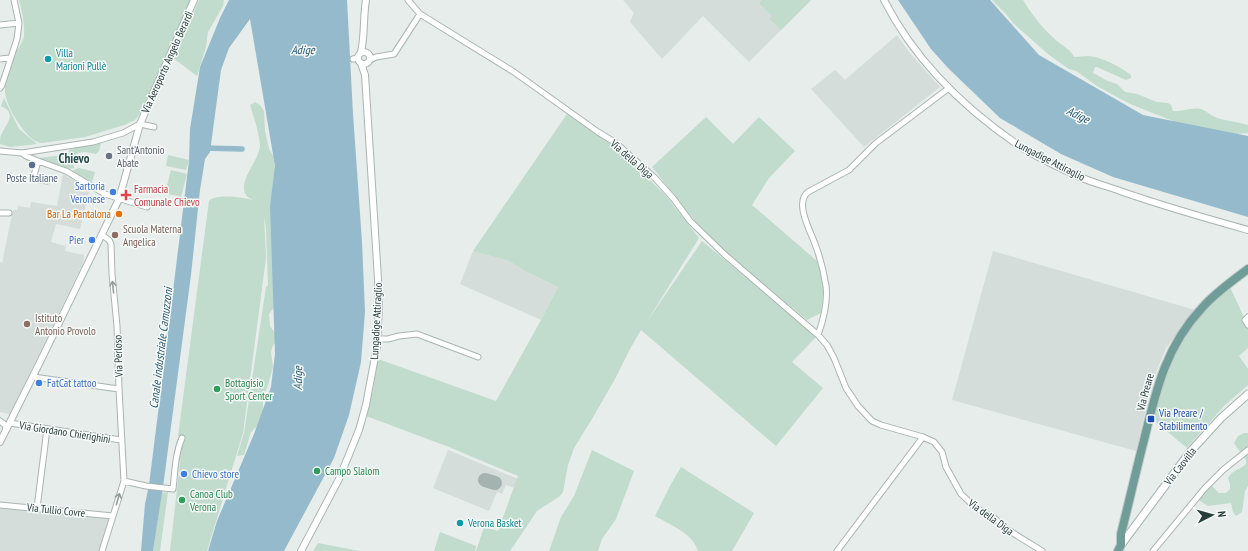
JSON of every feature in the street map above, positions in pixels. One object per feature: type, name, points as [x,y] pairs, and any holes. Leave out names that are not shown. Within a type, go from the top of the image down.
[{"type":"main road","name":"Via Preare","points":[[1120,548],[1121,534],[1129,498],[1157,387],[1166,361],[1181,335],[1201,308],[1248,268]]},
{"type":"main road","name":"Via Caovilla","points":[[1120,548],[1190,452],[1221,418],[1248,394]]},
{"type":"street","points":[[0,88],[17,39],[19,23],[14,0]]},
{"type":"street","name":"Via Aeroporto Angelo Berardi","points":[[0,442],[119,199],[140,124],[194,0]]},
{"type":"street","name":"Lungadige Attiraglio","points":[[301,551],[336,484],[359,430],[372,377],[377,340],[379,304],[378,279],[363,44],[366,0]]},
{"type":"street","name":"Via della Diga","points":[[408,0],[420,14],[514,72],[598,132],[616,143],[654,177],[673,198],[690,221],[724,254],[818,335],[831,352],[846,388],[858,406],[872,421],[923,437],[934,442],[942,452],[946,467],[961,494],[976,508],[994,518],[1008,530],[1042,551]]},
{"type":"street","name":"Lungadige Attiraglio","points":[[884,0],[906,37],[949,88],[975,112],[1019,146],[1081,177],[1166,207],[1248,230]]},
{"type":"street","points":[[365,57],[394,54],[420,14]]},
{"type":"street","points":[[0,25],[19,23]]},
{"type":"street","points":[[0,59],[10,58]]},
{"type":"street","points":[[818,335],[821,326],[826,293],[825,279],[816,244],[803,212],[805,194],[849,170],[876,143],[949,88]]},
{"type":"street","points":[[0,151],[22,153],[93,142],[122,133],[140,124]]},
{"type":"street","name":"Via Aeroporto Angelo Berardi","points":[[140,124],[154,127]]},
{"type":"street","points":[[22,153],[38,161],[66,171],[106,194],[147,207]]},
{"type":"street","points":[[38,161],[33,179],[47,181]]},
{"type":"street","points":[[0,212],[9,213]]},
{"type":"street","name":"Via Perloso","points":[[102,235],[110,240],[111,244],[117,326],[118,389],[124,481],[102,551]]},
{"type":"street","points":[[1248,317],[1245,320],[1248,325]]},
{"type":"street","points":[[377,340],[417,334],[478,357]]},
{"type":"street","points":[[33,377],[118,389]]},
{"type":"street","points":[[0,421],[5,425],[6,430]]},
{"type":"street","name":"Via Giordano Chierighini","points":[[10,423],[122,440]]},
{"type":"street","points":[[37,508],[47,429]]},
{"type":"street","points":[[837,551],[923,437]]},
{"type":"street","points":[[124,481],[170,489],[179,445],[182,438]]},
{"type":"street","points":[[1152,551],[1205,488],[1223,470],[1248,450]]},
{"type":"street","name":"Via Tullio Covre","points":[[0,504],[113,516]]},
{"type":"shaded area","points":[[623,0],[811,0],[749,62],[703,16],[662,59],[630,22],[634,13]]},
{"type":"shaded area","points":[[897,35],[909,52],[940,87],[864,147],[811,89],[835,70],[845,80]]},
{"type":"shaded area","name":"Istituto Antonio Provolo","points":[[63,174],[90,189],[80,229],[56,224],[51,242],[66,246],[65,251],[84,255],[83,263],[10,414],[0,412],[0,262],[2,263],[13,210],[17,210],[18,206],[30,208],[31,202],[57,206]]},
{"type":"shaded area","points":[[473,251],[509,261],[525,271],[558,287],[541,320],[460,284]]},
{"type":"shaded area","points":[[993,251],[1195,310],[1166,348],[1152,382],[1136,451],[952,400]]},
{"type":"shaded area","points":[[448,450],[518,479],[515,488],[506,485],[502,494],[497,492],[489,511],[433,488]]},
{"type":"shaded area","points":[[0,508],[104,517],[108,519],[109,524],[100,551],[0,551]]},
{"type":"green space","points":[[19,0],[190,0],[143,110],[135,120],[85,137],[42,143],[32,139],[19,124],[6,98],[5,83],[7,74],[14,55],[24,36],[23,18]]},
{"type":"green space","points":[[199,0],[224,0],[223,6],[208,32],[206,47],[197,76],[173,58]]},
{"type":"green space","points":[[762,0],[811,0],[781,30],[770,19],[772,16],[759,3]]},
{"type":"green space","points":[[992,0],[1023,0],[1034,17],[1058,42],[1069,50],[1074,57],[1092,56],[1116,65],[1131,75],[1131,78],[1126,80],[1095,67],[1093,73],[1117,84],[1125,92],[1137,94],[1157,102],[1168,103],[1171,105],[1173,111],[1201,109],[1217,118],[1248,125],[1248,133],[1236,134],[1178,123],[1130,104],[1097,86],[1076,71],[1069,69],[1049,55],[1013,23]]},
{"type":"green space","points":[[4,98],[19,129],[37,144],[10,147],[0,144],[1,136],[10,116],[9,112],[1,106]]},
{"type":"green space","name":"Bottagisio Sport Center","points":[[255,102],[260,105],[264,111],[265,131],[269,149],[274,157],[276,184],[274,197],[270,205],[279,301],[269,314],[270,326],[275,333],[276,342],[273,345],[271,352],[273,367],[263,396],[263,413],[258,425],[251,432],[244,455],[237,456],[244,433],[266,287],[268,285],[264,215],[266,258],[243,433],[207,551],[170,551],[183,437],[178,436],[209,201],[218,197],[237,197],[253,200],[247,196],[244,189],[244,183],[257,157],[260,145],[250,105]]},
{"type":"green space","points":[[567,114],[623,153],[667,197],[699,238],[646,323],[702,241],[817,336],[792,362],[823,388],[776,446],[641,330],[615,379],[574,448],[568,465],[563,492],[560,496],[537,511],[510,551],[476,551],[484,527],[498,531],[518,476],[449,447],[366,416],[373,390],[378,359],[496,401],[558,287],[525,271],[509,261],[473,251]]},
{"type":"green space","points":[[706,117],[733,144],[759,117],[795,151],[769,178],[752,205],[817,261],[824,285],[821,313],[807,320],[706,235],[652,167]]},
{"type":"green space","points":[[101,143],[99,151],[96,154],[85,152],[78,153],[74,162],[68,154],[70,149]]},
{"type":"green space","points":[[63,155],[74,166],[74,168],[69,169],[39,158]]},
{"type":"green space","points":[[168,155],[189,160],[186,170],[166,166]]},
{"type":"green space","points":[[79,168],[95,172],[92,182],[72,171]]},
{"type":"green space","points":[[171,170],[187,174],[181,197],[165,193]]},
{"type":"green space","points":[[1230,287],[1248,326],[1248,348],[1239,356],[1248,369],[1248,385],[1224,406],[1187,448],[1152,419],[1156,404],[1169,364],[1177,347],[1189,328],[1213,302]]},
{"type":"green space","points":[[1248,433],[1248,486],[1245,491],[1242,512],[1236,516],[1233,512],[1231,503],[1208,506],[1194,497],[1206,486],[1212,486],[1219,493],[1226,493],[1230,489],[1228,478],[1246,464],[1246,460],[1234,443],[1238,436]]},
{"type":"green space","points":[[592,450],[634,471],[616,519],[602,539],[598,551],[549,551],[561,517],[574,496]]},
{"type":"green space","points":[[681,467],[754,513],[732,551],[698,551],[691,539],[686,534],[655,516]]},
{"type":"green space","points":[[168,492],[160,551],[153,551],[162,493]]},
{"type":"green space","points":[[440,532],[476,546],[475,551],[434,551]]},
{"type":"green space","points":[[318,543],[359,551],[313,551]]},
{"type":"water","name":"Adige","points":[[229,0],[347,0],[365,312],[361,362],[349,415],[334,458],[284,551],[208,551],[217,521],[254,434],[271,387],[275,354],[270,206],[275,166],[250,19],[229,48],[221,70],[210,152],[205,159],[200,190],[191,275],[153,551],[141,551],[145,504],[149,485],[189,161],[190,129],[200,67]]},
{"type":"water","name":"Adige","points":[[898,0],[990,0],[1039,55],[1143,115],[1248,136],[1248,217],[1113,177],[1061,154],[1000,118],[948,68],[931,49]]},
{"type":"waterway","name":"Canale industriale Camuzzoni","points":[[204,148],[242,149]]},
{"type":"taxiway","points":[[485,480],[495,483]]},
{"type":"place","name":"Villa Marioni Pullè","points":[[48,59]]},
{"type":"place","name":"Sant'Antonio Abate","points":[[109,156]]},
{"type":"place","name":"Poste Italiane","points":[[32,165]]},
{"type":"place","name":"Sartoria Veronese","points":[[113,192]]},
{"type":"place","name":"Farmacia Comunale Chievo","points":[[126,195]]},
{"type":"place","name":"Bar La Pantalona","points":[[119,214]]},
{"type":"place","name":"Scuola Materna Angelica","points":[[115,235]]},
{"type":"place","name":"Pier","points":[[92,240]]},
{"type":"place","name":"Istituto Antonio Provolo","points":[[27,324]]},
{"type":"place","name":"FatCat tattoo","points":[[39,383]]},
{"type":"place","name":"Bottagisio Sport Center","points":[[217,389]]},
{"type":"place","name":"Via Preare / Stabilimento","points":[[1151,419]]},
{"type":"place","name":"Campo Slalom","points":[[317,471]]},
{"type":"place","name":"Chievo store","points":[[184,474]]},
{"type":"place","name":"Canoa Club Verona","points":[[182,500]]},
{"type":"place","name":"Verona Basket","points":[[460,523]]},
{"type":"district","name":"Chievo","points":[[74,158]]}]
